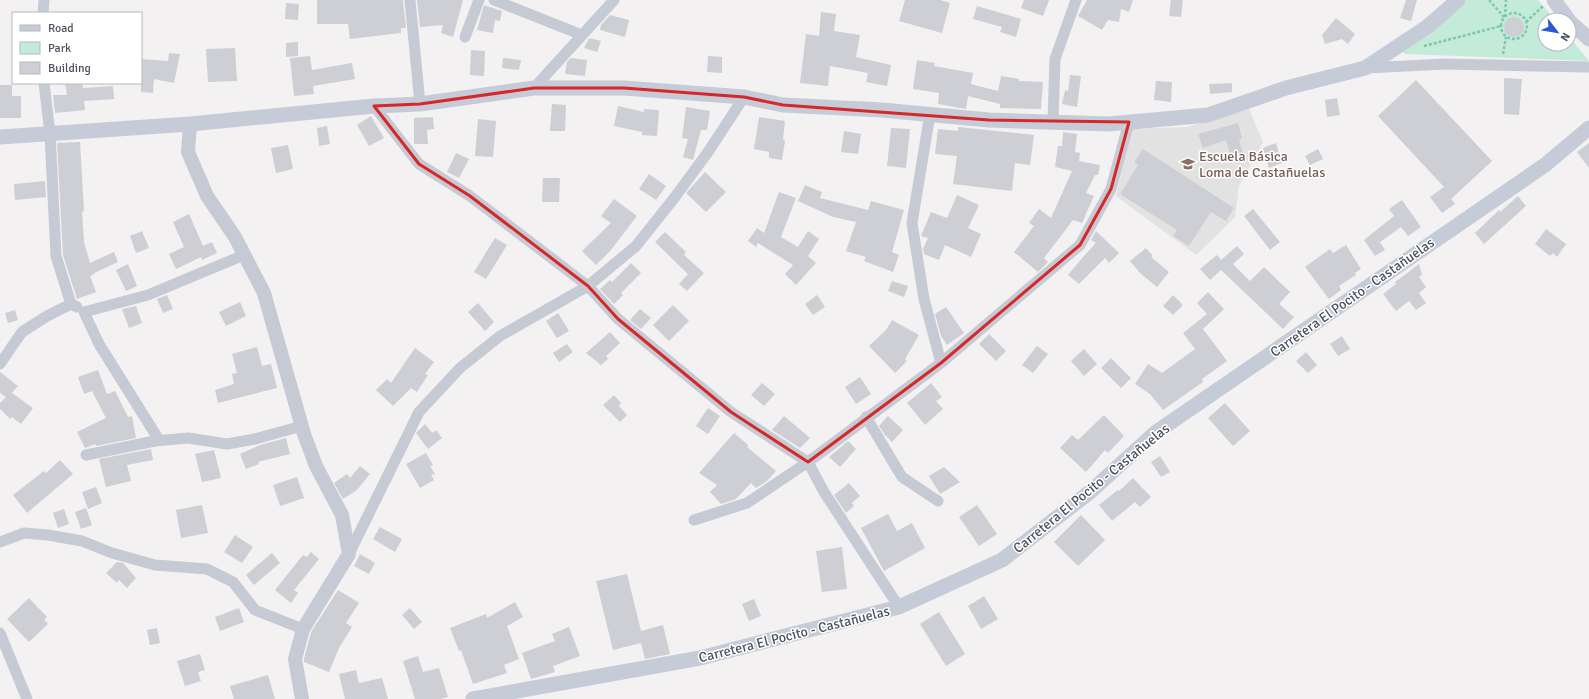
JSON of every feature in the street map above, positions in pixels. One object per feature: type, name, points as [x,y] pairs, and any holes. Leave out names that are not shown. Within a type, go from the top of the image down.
[{"type":"main road","points":[[0,137],[190,124],[374,106],[420,104],[534,88],[624,88],[744,97],[783,105],[930,114],[990,120],[1109,124],[1208,115],[1286,88],[1365,68],[1427,27],[1458,0]]},
{"type":"main road","points":[[1549,3],[1589,39]]},
{"type":"main road","name":"Carretera El Pocito - Castañuelas","points":[[473,699],[700,658],[899,607],[1002,560],[1090,492],[1155,433],[1545,164],[1589,128]]},
{"type":"street","points":[[43,12],[44,0]]},
{"type":"street","points":[[410,0],[420,104]]},
{"type":"street","points":[[465,37],[479,0]]},
{"type":"street","points":[[494,0],[582,35]]},
{"type":"street","points":[[534,88],[614,0]]},
{"type":"street","points":[[1053,121],[1055,59],[1076,0]]},
{"type":"street","points":[[1365,68],[1445,64],[1589,67]]},
{"type":"street","points":[[44,84],[50,134],[56,256],[71,304],[84,312],[99,344],[159,440]]},
{"type":"street","points":[[302,699],[295,659],[303,629],[349,554],[419,412],[460,368],[500,336],[588,286],[636,246],[708,152],[744,97]]},
{"type":"street","points":[[374,106],[419,164],[470,196],[588,286],[618,319],[731,412],[808,462],[824,492],[899,607]]},
{"type":"street","points":[[930,114],[912,223],[924,299],[941,363]]},
{"type":"street","points":[[694,520],[746,504],[808,462],[866,417],[941,363],[1080,245],[1111,189],[1129,122]]},
{"type":"street","points":[[190,124],[188,152],[207,196],[244,255],[264,293],[302,426],[316,466],[342,515],[349,554]]},
{"type":"street","points":[[84,312],[148,295],[244,255]]},
{"type":"street","points":[[0,364],[22,332],[47,316],[71,304]]},
{"type":"street","points":[[866,417],[902,477],[938,501]]},
{"type":"street","points":[[86,455],[159,440],[188,438],[226,444],[255,439],[302,426]]},
{"type":"street","points":[[0,542],[24,533],[48,535],[82,541],[112,552],[156,565],[207,569],[233,582],[255,610],[303,629]]},
{"type":"street","points":[[0,633],[27,699]]},
{"type":"path","points":[[1489,0],[1504,17]]},
{"type":"path","points":[[1503,58],[1506,37],[1501,26],[1504,17],[1506,0]]},
{"type":"path","points":[[1526,22],[1549,3]]},
{"type":"path","points":[[1504,17],[1516,14],[1524,18],[1526,22],[1526,30],[1521,37],[1514,39],[1506,37]]},
{"type":"path","points":[[1418,48],[1501,26]]},
{"type":"highlighted area","points":[[534,88],[624,88],[744,97],[783,105],[989,120],[1129,122],[1111,189],[1080,245],[941,363],[808,462],[731,412],[618,319],[588,286],[470,196],[419,164],[374,106],[420,104]]},
{"type":"shaded area","name":"Escuela Básica Loma de Castañuelas","points":[[1249,109],[1263,142],[1239,186],[1235,217],[1196,255],[1116,196],[1132,129],[1187,127]]},
{"type":"green space","points":[[1467,0],[1538,0],[1548,12],[1537,12],[1537,52],[1577,52],[1577,46],[1589,61],[1405,54],[1402,52]]},
{"type":"building","points":[[317,0],[403,0],[406,28],[401,28],[401,33],[350,39],[348,24],[317,24]]},
{"type":"building","points":[[417,0],[463,0],[453,37],[441,33],[443,25],[420,27]]},
{"type":"building","points":[[905,0],[940,0],[950,3],[942,33],[899,21]]},
{"type":"building","points":[[1024,0],[1049,0],[1043,16],[1021,8]]},
{"type":"building","points":[[1087,0],[1133,0],[1129,12],[1121,9],[1119,22],[1108,20],[1102,30],[1078,16]]},
{"type":"building","points":[[1171,0],[1183,0],[1181,17],[1169,16]]},
{"type":"building","points":[[1406,0],[1417,0],[1411,21],[1400,18]]},
{"type":"building","points":[[286,3],[299,4],[298,20],[285,19]]},
{"type":"building","points":[[484,5],[502,11],[500,21],[495,20],[493,33],[477,30]]},
{"type":"building","points":[[977,6],[1021,19],[1016,37],[1000,32],[1002,27],[973,19]]},
{"type":"building","points":[[821,12],[836,14],[834,31],[860,35],[856,57],[891,65],[887,86],[866,82],[868,73],[830,66],[828,86],[800,83],[806,34],[819,36]]},
{"type":"building","points":[[610,15],[629,20],[625,37],[600,30],[601,25]]},
{"type":"building","points":[[1514,17],[1521,20],[1524,27],[1521,34],[1514,37],[1507,34],[1504,27],[1507,20]]},
{"type":"building","points":[[1336,18],[1355,34],[1348,44],[1342,39],[1325,44],[1322,35]]},
{"type":"building","points":[[589,38],[601,41],[597,52],[584,48]]},
{"type":"building","points":[[298,42],[298,56],[286,57],[286,43]]},
{"type":"building","points":[[235,48],[237,81],[208,82],[206,49]]},
{"type":"building","points":[[471,50],[485,51],[484,76],[470,75]]},
{"type":"building","points":[[169,53],[180,54],[174,83],[154,79],[153,93],[141,92],[142,59],[168,61]]},
{"type":"building","points":[[310,56],[312,70],[352,63],[355,79],[313,86],[314,94],[294,96],[290,58]]},
{"type":"building","points":[[708,56],[722,57],[722,73],[707,72]]},
{"type":"building","points":[[503,58],[521,60],[519,70],[502,68]]},
{"type":"building","points":[[571,58],[587,60],[585,76],[565,74],[567,62]]},
{"type":"building","points":[[917,60],[935,63],[934,66],[973,73],[971,84],[998,91],[1001,76],[1019,79],[1019,81],[1043,82],[1041,109],[1000,108],[1000,104],[968,96],[966,109],[938,104],[939,93],[913,89]]},
{"type":"building","points":[[1070,75],[1081,76],[1077,107],[1062,104],[1065,90],[1068,91]]},
{"type":"building","points":[[1504,78],[1522,79],[1519,115],[1504,114]]},
{"type":"building","points":[[1416,80],[1492,161],[1451,199],[1455,204],[1442,213],[1430,197],[1444,187],[1378,116]]},
{"type":"building","points":[[1156,81],[1172,82],[1171,102],[1154,100]]},
{"type":"building","points":[[1232,83],[1232,92],[1210,94],[1209,84]]},
{"type":"building","points":[[65,84],[82,84],[83,88],[113,86],[114,99],[84,101],[85,110],[55,113],[53,95],[67,95]]},
{"type":"building","points":[[0,85],[12,85],[12,96],[21,96],[21,118],[0,118]]},
{"type":"building","points":[[1337,98],[1340,115],[1327,117],[1325,100]]},
{"type":"building","points":[[552,104],[566,105],[565,131],[550,131]]},
{"type":"building","points":[[618,106],[644,112],[644,109],[659,110],[657,136],[642,135],[642,132],[614,126]]},
{"type":"building","points":[[686,107],[710,111],[707,130],[701,130],[693,160],[683,157],[688,139],[682,138]]},
{"type":"building","points":[[371,116],[384,138],[369,146],[357,125]]},
{"type":"building","points":[[433,117],[434,129],[427,130],[428,144],[414,144],[414,118]]},
{"type":"building","points":[[759,117],[785,121],[783,140],[785,141],[782,160],[769,158],[769,152],[754,149]]},
{"type":"building","points":[[478,119],[496,121],[493,157],[475,156]]},
{"type":"building","points":[[1238,123],[1242,138],[1239,140],[1243,154],[1231,158],[1226,140],[1203,148],[1198,134]]},
{"type":"building","points":[[327,126],[330,144],[319,146],[317,128]]},
{"type":"building","points":[[958,127],[1034,135],[1030,165],[1015,163],[1012,191],[953,184],[957,156],[935,154],[938,129],[958,131]]},
{"type":"building","points":[[891,128],[910,129],[906,168],[887,166]]},
{"type":"building","points":[[844,131],[861,134],[858,154],[841,152]]},
{"type":"building","points":[[1063,132],[1077,134],[1075,152],[1080,153],[1079,161],[1100,165],[1098,175],[1095,175],[1086,193],[1094,196],[1082,223],[1073,220],[1044,258],[1048,262],[1038,272],[1014,252],[1034,226],[1029,223],[1039,209],[1051,218],[1072,171],[1055,167],[1058,146],[1062,146]]},
{"type":"building","points":[[80,142],[84,211],[82,212],[84,242],[90,263],[114,252],[118,262],[90,276],[96,292],[77,299],[63,255],[57,143]]},
{"type":"building","points":[[1276,143],[1282,163],[1269,168],[1263,148]]},
{"type":"building","points":[[1589,143],[1589,168],[1577,152]]},
{"type":"building","points":[[288,145],[293,169],[276,173],[271,148]]},
{"type":"building","points":[[1143,149],[1234,208],[1226,221],[1211,212],[1189,246],[1173,236],[1177,230],[1120,194],[1138,165],[1134,162]]},
{"type":"building","points":[[1318,149],[1323,159],[1310,165],[1305,156]]},
{"type":"building","points":[[456,153],[469,159],[459,178],[447,172]]},
{"type":"building","points":[[705,172],[726,192],[706,212],[686,193]]},
{"type":"building","points":[[649,174],[666,186],[656,200],[639,189]]},
{"type":"building","points":[[543,178],[560,178],[559,202],[542,202]]},
{"type":"building","points":[[45,181],[46,197],[15,200],[14,184]]},
{"type":"building","points":[[805,185],[822,192],[820,198],[868,210],[871,201],[904,210],[892,252],[899,255],[893,272],[864,261],[866,257],[846,251],[856,222],[833,217],[798,201]]},
{"type":"building","points":[[779,192],[796,198],[781,237],[798,247],[808,231],[819,239],[808,256],[816,263],[796,285],[785,274],[793,265],[758,243],[756,247],[748,241],[757,228],[764,233]]},
{"type":"building","points":[[957,195],[979,205],[968,228],[981,234],[971,257],[945,245],[939,260],[924,254],[923,249],[928,238],[921,236],[931,212],[947,218]]},
{"type":"building","points":[[1518,196],[1526,206],[1484,244],[1475,233],[1499,210],[1500,212]]},
{"type":"building","points":[[614,199],[637,216],[611,250],[596,265],[582,251],[611,223],[601,216]]},
{"type":"building","points":[[1402,200],[1421,227],[1408,236],[1401,227],[1380,242],[1385,250],[1375,256],[1364,240],[1394,216],[1389,209]]},
{"type":"building","points":[[1253,209],[1280,242],[1270,250],[1244,216]]},
{"type":"building","points":[[189,214],[203,246],[212,242],[217,253],[202,260],[201,257],[176,269],[169,254],[184,247],[173,222]]},
{"type":"building","points":[[1546,229],[1566,244],[1557,257],[1553,253],[1550,256],[1535,244]]},
{"type":"building","points":[[142,231],[149,248],[136,253],[130,236]]},
{"type":"building","points":[[1096,231],[1119,253],[1109,263],[1105,258],[1079,284],[1068,275],[1096,243],[1091,240]]},
{"type":"building","points":[[665,232],[686,252],[684,255],[704,273],[687,291],[679,284],[688,274],[655,242]]},
{"type":"building","points":[[495,238],[507,245],[486,279],[474,272]]},
{"type":"building","points":[[1346,245],[1361,269],[1355,273],[1356,275],[1339,286],[1341,290],[1329,299],[1305,267],[1330,249],[1333,253]]},
{"type":"building","points":[[1237,246],[1244,254],[1233,264],[1250,281],[1264,267],[1290,292],[1279,304],[1294,317],[1283,329],[1221,270],[1210,280],[1200,269],[1217,255],[1221,260]]},
{"type":"building","points":[[1146,248],[1153,256],[1151,257],[1169,272],[1157,287],[1140,273],[1130,261]]},
{"type":"building","points":[[631,263],[641,273],[621,293],[623,295],[614,304],[600,289],[610,280],[612,282]]},
{"type":"building","points":[[128,264],[137,286],[126,291],[116,270]]},
{"type":"building","points":[[1419,264],[1422,275],[1419,277],[1426,287],[1419,293],[1426,303],[1416,310],[1409,301],[1396,311],[1383,294],[1396,284],[1395,282]]},
{"type":"building","points":[[892,281],[908,286],[904,297],[888,291]]},
{"type":"building","points":[[1208,292],[1224,309],[1203,329],[1227,361],[1202,379],[1203,382],[1163,410],[1150,394],[1135,384],[1148,364],[1162,373],[1195,349],[1183,333],[1207,314],[1197,303]]},
{"type":"building","points":[[167,295],[173,309],[163,313],[157,299]]},
{"type":"building","points":[[817,295],[825,307],[813,315],[805,304]]},
{"type":"building","points":[[1173,295],[1183,305],[1173,315],[1163,306]]},
{"type":"building","points":[[240,302],[246,316],[226,326],[219,312]]},
{"type":"building","points":[[478,303],[494,322],[485,331],[468,312]]},
{"type":"building","points":[[673,305],[689,321],[669,341],[653,325]]},
{"type":"building","points":[[136,306],[142,323],[129,328],[122,309]]},
{"type":"building","points":[[946,307],[964,333],[947,345],[941,336],[935,314]]},
{"type":"building","points":[[640,309],[651,318],[641,329],[630,320]]},
{"type":"building","points":[[15,310],[18,320],[8,323],[5,313]]},
{"type":"building","points":[[558,313],[569,331],[557,338],[546,321]]},
{"type":"building","points":[[892,320],[919,335],[905,359],[907,361],[895,373],[869,346],[886,330]]},
{"type":"building","points":[[610,332],[620,343],[606,356],[608,359],[601,365],[586,353]]},
{"type":"building","points":[[989,334],[1006,351],[996,361],[979,344]]},
{"type":"building","points":[[1342,336],[1350,349],[1338,356],[1330,344]]},
{"type":"building","points":[[567,344],[573,352],[559,362],[553,353]]},
{"type":"building","points":[[1037,346],[1048,354],[1033,373],[1022,365]]},
{"type":"building","points":[[257,347],[262,366],[271,364],[277,388],[218,403],[215,390],[234,384],[232,374],[237,373],[232,354]]},
{"type":"building","points":[[415,348],[434,362],[425,374],[428,375],[417,392],[411,388],[393,406],[376,390],[387,379],[391,383]]},
{"type":"building","points":[[1084,349],[1097,364],[1084,376],[1071,361]]},
{"type":"building","points":[[1306,352],[1317,365],[1308,373],[1296,361]]},
{"type":"building","points":[[1111,358],[1131,378],[1121,388],[1101,368]]},
{"type":"building","points":[[98,370],[107,394],[115,391],[128,417],[132,416],[136,438],[96,446],[95,444],[85,448],[77,432],[106,418],[92,391],[84,394],[78,377]]},
{"type":"building","points":[[0,372],[18,386],[12,393],[33,408],[21,424],[12,417],[10,419],[0,409],[0,403],[6,397],[0,393]]},
{"type":"building","points":[[860,377],[871,394],[856,404],[845,387]]},
{"type":"building","points":[[762,383],[775,394],[764,406],[751,395]]},
{"type":"building","points":[[931,383],[942,397],[936,401],[943,409],[925,425],[907,403]]},
{"type":"building","points":[[614,395],[621,403],[619,406],[627,415],[620,422],[603,405]]},
{"type":"building","points":[[1225,403],[1250,431],[1233,446],[1208,418]]},
{"type":"building","points":[[708,408],[720,416],[708,434],[696,426]]},
{"type":"building","points":[[1104,415],[1124,436],[1108,453],[1105,450],[1086,472],[1060,448],[1072,435],[1078,440]]},
{"type":"building","points":[[784,416],[810,438],[800,448],[772,430]]},
{"type":"building","points":[[888,416],[903,430],[892,442],[879,426]]},
{"type":"building","points":[[425,424],[432,433],[436,430],[442,438],[428,449],[416,433]]},
{"type":"building","points":[[734,433],[748,445],[747,447],[776,471],[767,481],[756,488],[751,483],[736,499],[721,504],[710,492],[717,485],[699,473]]},
{"type":"building","points":[[286,438],[290,454],[258,462],[259,464],[246,469],[240,454],[260,445]]},
{"type":"building","points":[[848,441],[856,449],[840,467],[829,457]]},
{"type":"building","points":[[151,449],[153,460],[127,465],[131,481],[106,487],[99,459]]},
{"type":"building","points":[[214,450],[221,478],[202,482],[195,454]]},
{"type":"building","points":[[426,453],[433,465],[430,466],[435,474],[431,475],[434,480],[420,488],[406,464]]},
{"type":"building","points":[[1160,456],[1170,472],[1161,477],[1151,462]]},
{"type":"building","points":[[60,460],[73,474],[27,513],[13,495],[44,471],[46,473]]},
{"type":"building","points":[[360,466],[370,474],[357,490],[343,499],[334,483],[347,474],[350,478]]},
{"type":"building","points":[[944,467],[960,482],[940,494],[929,476]]},
{"type":"building","points":[[297,477],[304,498],[280,506],[273,485]]},
{"type":"building","points":[[1133,478],[1151,497],[1140,507],[1135,502],[1112,521],[1099,505],[1118,490],[1119,491]]},
{"type":"building","points":[[849,483],[860,496],[852,503],[854,506],[846,513],[834,495]]},
{"type":"building","points":[[96,487],[102,503],[88,509],[82,492]]},
{"type":"building","points":[[202,505],[208,533],[181,538],[176,510]]},
{"type":"building","points":[[977,505],[997,534],[979,546],[959,517]]},
{"type":"building","points":[[86,508],[92,525],[81,529],[75,512]]},
{"type":"building","points":[[64,509],[69,524],[58,528],[53,513]]},
{"type":"building","points":[[888,514],[897,531],[912,523],[925,548],[884,571],[861,528]]},
{"type":"building","points":[[1081,515],[1105,540],[1078,566],[1054,542]]},
{"type":"building","points":[[380,527],[402,539],[395,552],[373,539]]},
{"type":"building","points":[[235,535],[253,547],[242,563],[224,552]]},
{"type":"building","points":[[842,547],[847,589],[822,592],[816,551]]},
{"type":"building","points":[[311,552],[319,559],[294,590],[298,593],[291,603],[275,590],[303,555],[307,557]]},
{"type":"building","points":[[272,553],[280,563],[254,585],[246,575]]},
{"type":"building","points":[[360,554],[375,563],[369,574],[354,566]]},
{"type":"building","points":[[117,562],[123,563],[136,578],[127,588],[119,580],[117,583],[106,573]]},
{"type":"building","points":[[627,574],[641,631],[663,625],[670,654],[645,659],[641,643],[613,650],[596,581]]},
{"type":"building","points":[[338,590],[359,603],[346,623],[352,627],[339,648],[329,672],[304,662],[304,659],[311,632]]},
{"type":"building","points":[[984,596],[998,619],[981,629],[968,606]]},
{"type":"building","points":[[29,598],[47,617],[44,620],[48,624],[29,642],[7,619]]},
{"type":"building","points":[[754,599],[761,616],[749,621],[742,604]]},
{"type":"building","points":[[515,602],[523,617],[507,626],[519,659],[504,665],[507,673],[473,684],[461,650],[459,651],[450,628],[486,614],[487,618]]},
{"type":"building","points":[[239,608],[244,622],[220,631],[215,617]]},
{"type":"building","points":[[410,608],[422,622],[414,629],[402,615]]},
{"type":"building","points":[[939,612],[965,654],[946,666],[920,624]]},
{"type":"building","points":[[569,627],[580,656],[553,666],[555,672],[531,679],[522,653],[555,641],[552,634]]},
{"type":"building","points":[[157,628],[160,643],[150,645],[147,630]]},
{"type":"building","points":[[200,654],[205,670],[198,672],[201,681],[185,686],[177,661]]},
{"type":"building","points":[[418,656],[423,672],[439,668],[448,697],[440,699],[415,699],[403,661]]},
{"type":"building","points":[[356,670],[359,683],[382,678],[388,699],[345,699],[339,674]]},
{"type":"building","points":[[268,675],[275,699],[234,699],[230,686]]},
{"type":"place","name":"Escuela Básica Loma de Castañuelas","points":[[1188,164]]}]
